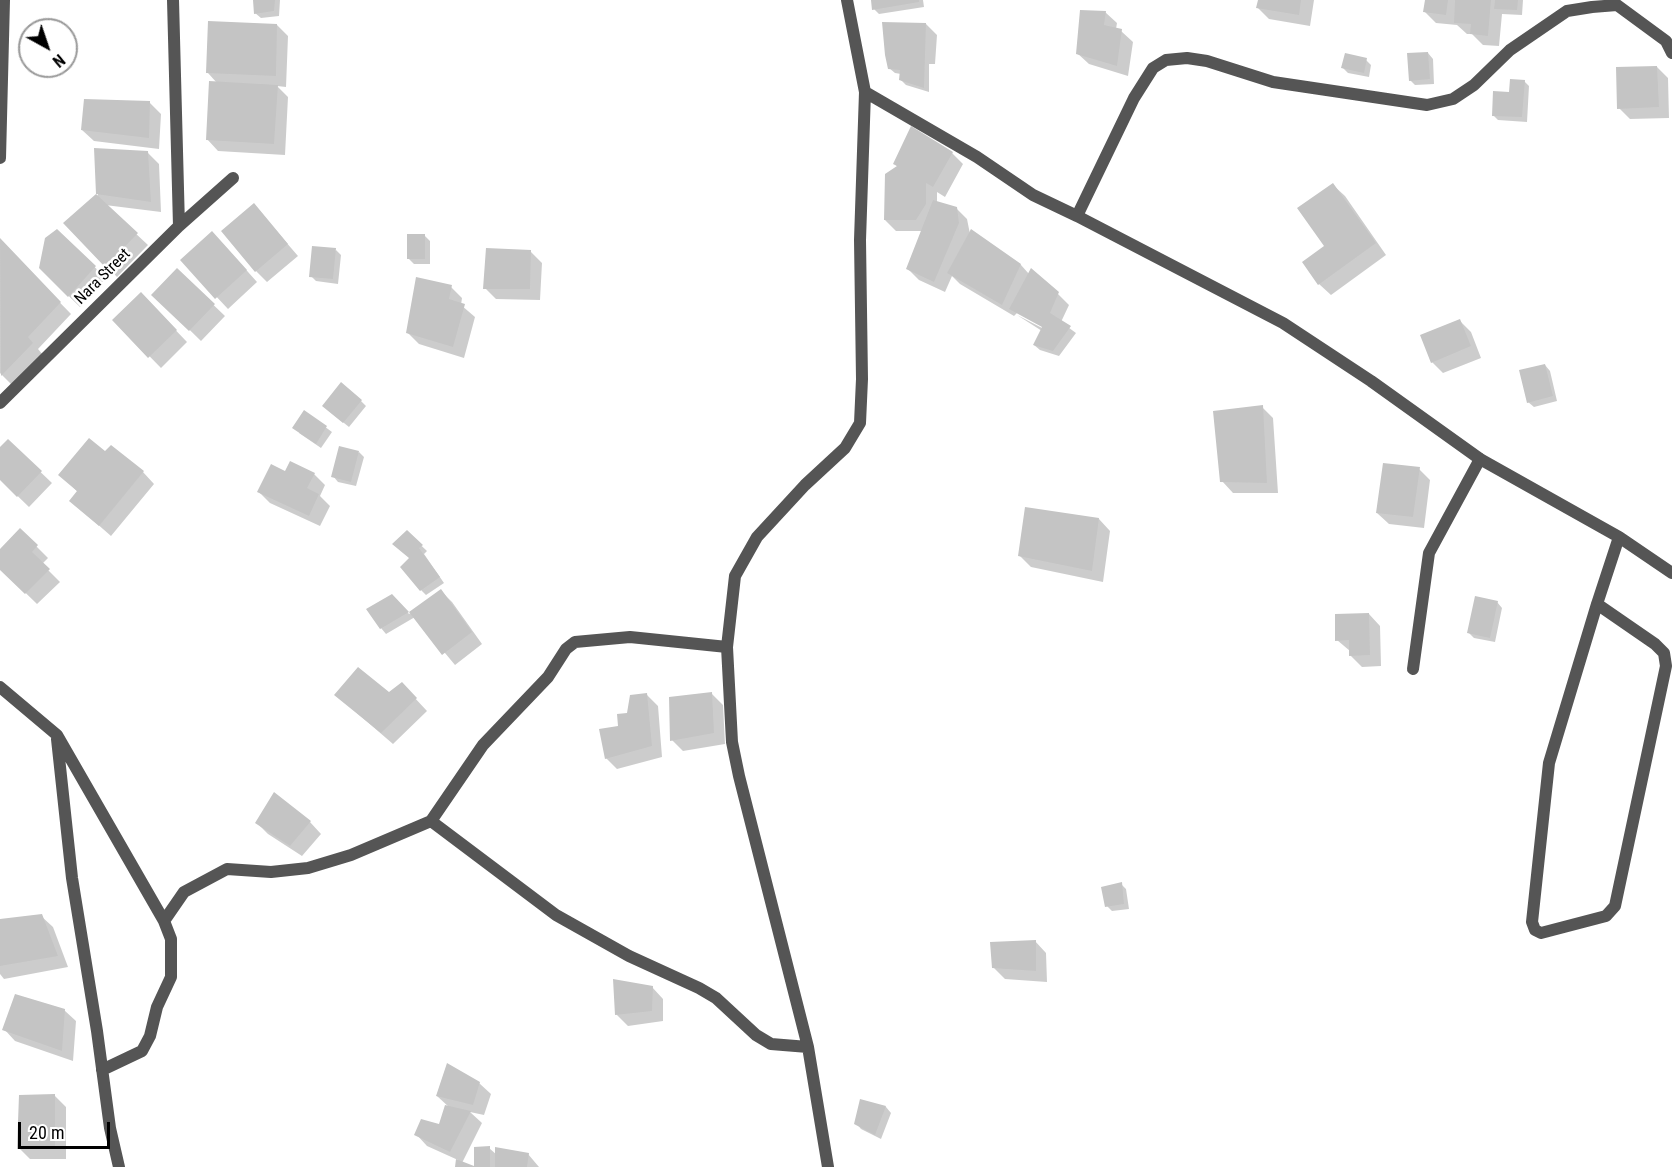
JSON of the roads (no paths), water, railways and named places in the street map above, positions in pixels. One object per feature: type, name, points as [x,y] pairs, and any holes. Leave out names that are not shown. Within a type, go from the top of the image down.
[{"type":"street","points":[[0,158],[4,0]]},
{"type":"street","points":[[173,0],[178,226]]},
{"type":"street","points":[[828,1167],[808,1047],[732,742],[727,647],[735,576],[757,537],[805,485],[845,448],[860,423],[862,379],[860,240],[865,92],[847,0]]},
{"type":"street","points":[[1077,216],[1134,98],[1153,68],[1166,60],[1187,58],[1207,61],[1273,82],[1427,105],[1453,99],[1474,85],[1510,50],[1567,11],[1617,5],[1666,41],[1672,53]]},
{"type":"street","points":[[865,92],[977,157],[1033,195],[1283,322],[1371,381],[1480,459],[1619,537],[1672,573]]},
{"type":"street","name":"Nara Street","points":[[0,404],[178,226],[233,178]]},
{"type":"street","points":[[1413,669],[1429,553],[1480,459]]},
{"type":"street","points":[[1597,604],[1655,644],[1664,653],[1666,666],[1615,906],[1606,916],[1541,933],[1535,930],[1532,922],[1549,763],[1597,604],[1619,537]]},
{"type":"street","points":[[164,921],[184,892],[227,868],[271,872],[308,868],[351,855],[431,821],[483,745],[549,677],[566,649],[575,642],[630,637],[727,647]]},
{"type":"street","points":[[0,687],[57,735],[164,921],[171,939],[171,977],[157,1007],[150,1036],[142,1051],[102,1070]]},
{"type":"street","points":[[57,735],[72,878],[110,1128],[119,1167]]},
{"type":"street","points":[[431,821],[556,915],[629,956],[716,998],[756,1035],[771,1044],[808,1047]]}]
